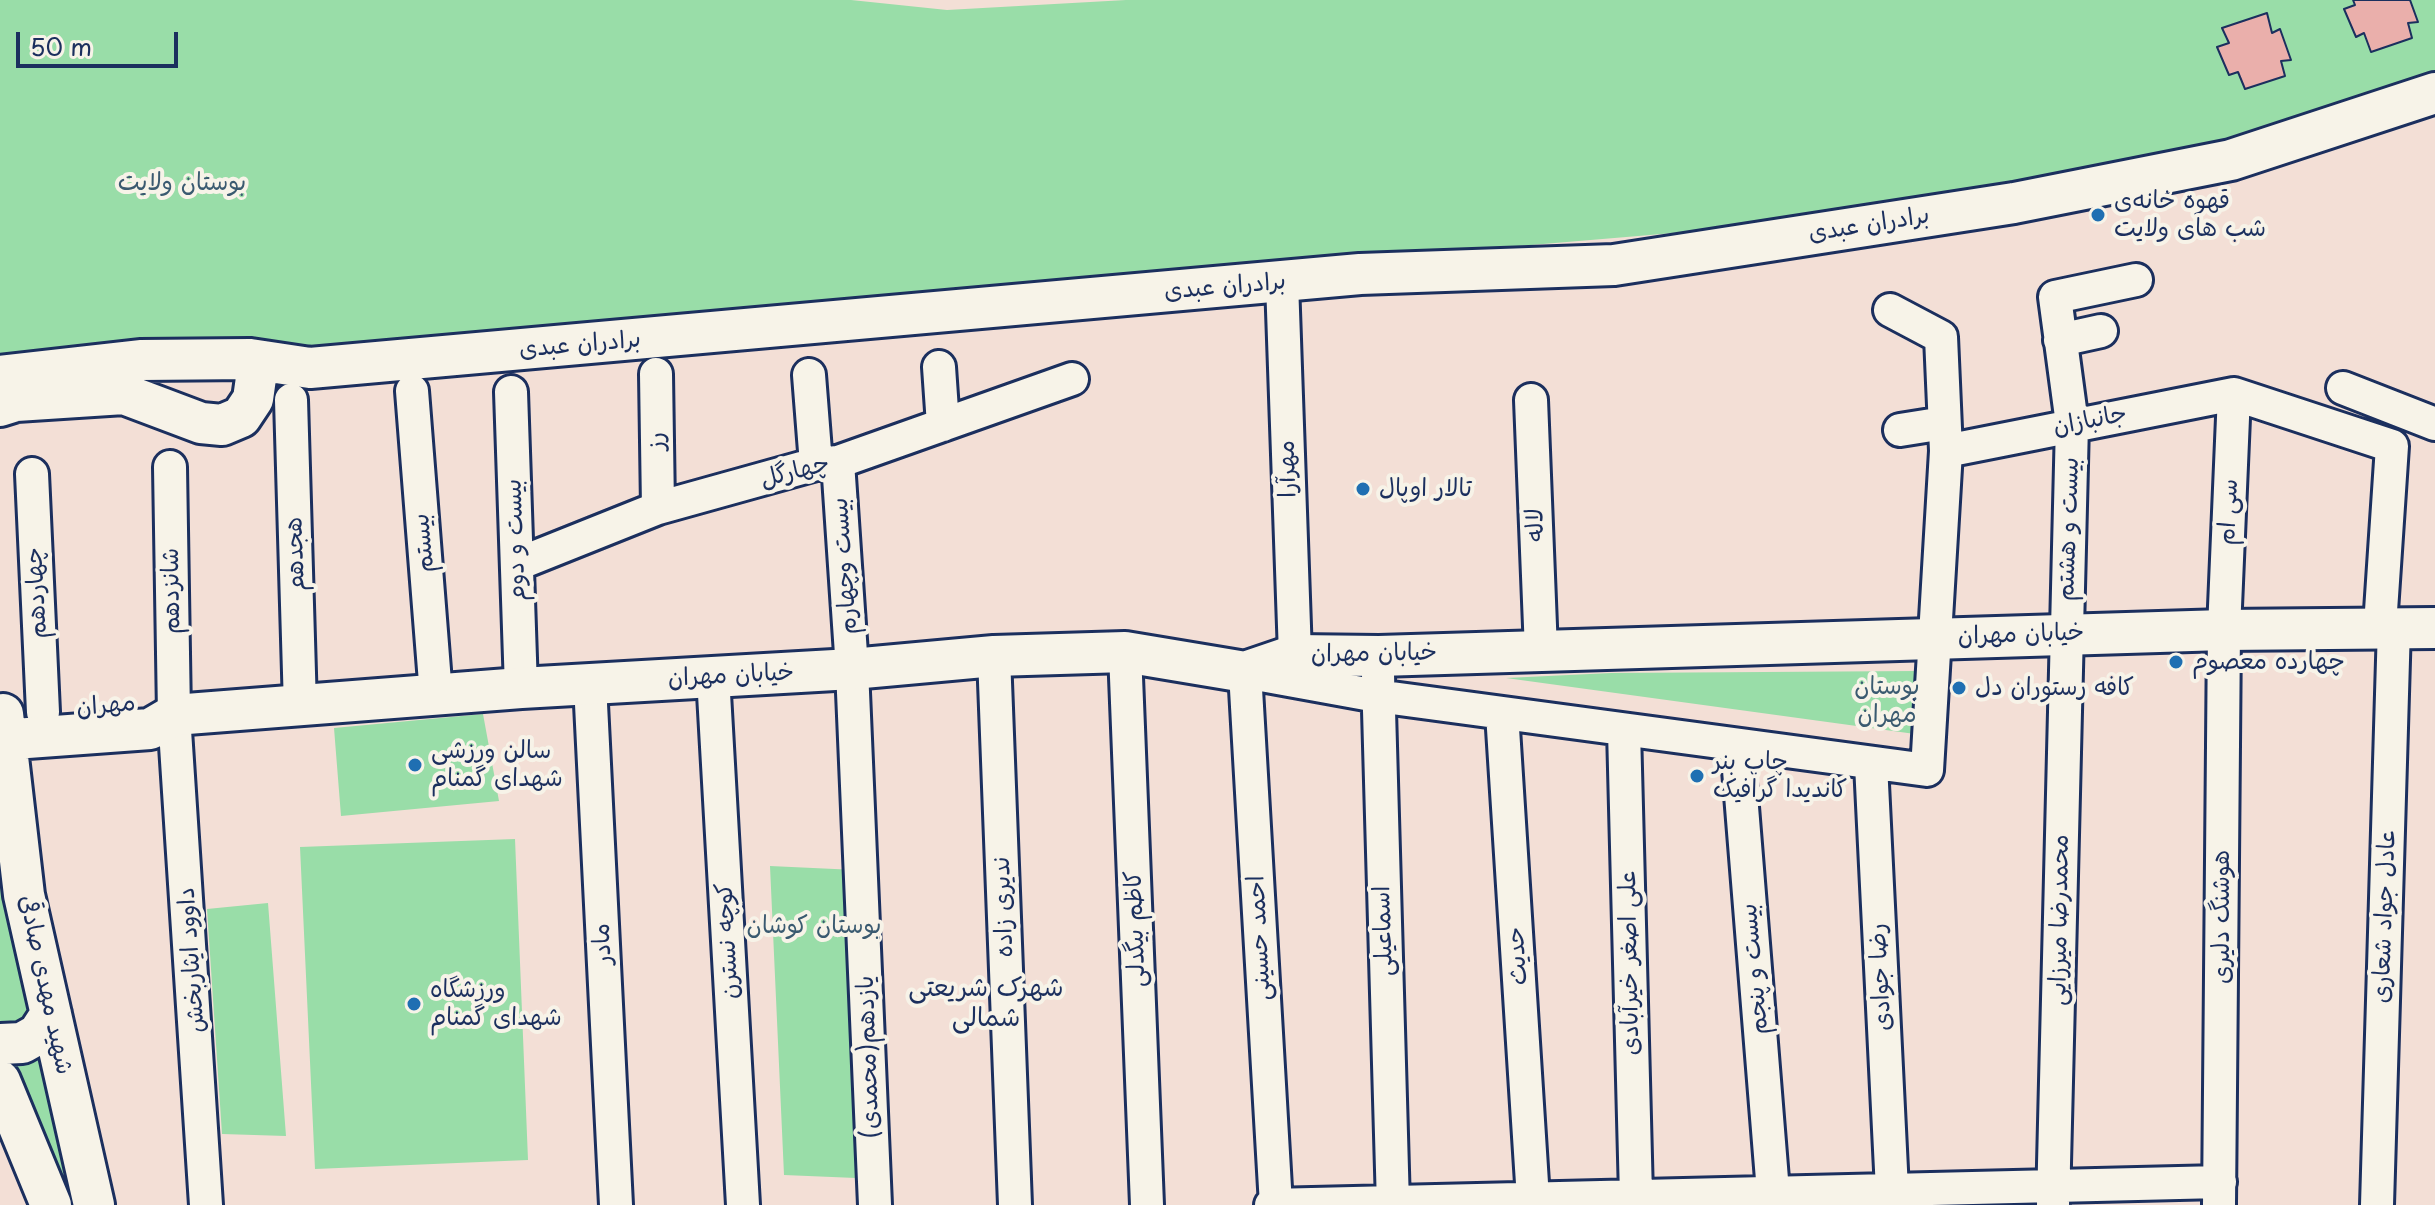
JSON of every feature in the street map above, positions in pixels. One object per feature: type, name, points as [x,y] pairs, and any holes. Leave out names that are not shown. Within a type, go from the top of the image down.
[{"type":"main road","name":"برادران عبدی","points":[[0,376],[140,360],[250,359],[310,368],[1360,274],[1614,265],[2014,203],[2231,160],[2435,93]]},
{"type":"main road","points":[[0,406],[16,401],[124,394],[201,423],[222,425],[241,417],[253,399],[256,378],[250,359]]},
{"type":"main road","name":"خیابان مهران","points":[[174,715],[521,688],[852,669],[994,656],[1125,652],[1245,672],[1295,655],[1379,656],[2387,626],[2435,628]]},
{"type":"main road","name":"مهران","points":[[152,702],[174,715],[150,729],[2,727],[43,712],[152,702]]},
{"type":"main road","name":"شهید مهدی صادقی","points":[[2,727],[24,895],[94,1205]]},
{"type":"main road","points":[[0,1044],[22,1043],[38,1034],[51,1014]]},
{"type":"main road","points":[[0,1081],[51,1205]]},
{"type":"street","name":"بیست و هشتم","points":[[2066,634],[2072,424],[2055,297],[2136,280]]},
{"type":"street","name":"مهرآرا","points":[[1282,282],[1295,655]]},
{"type":"street","points":[[1245,672],[1377,696],[1927,770],[1945,437],[1941,337],[1890,310]]},
{"type":"street","points":[[2060,340],[2101,331]]},
{"type":"street","points":[[939,367],[943,425]]},
{"type":"street","name":"رز","points":[[656,374],[658,508]]},
{"type":"street","name":"بیست وچهارم","points":[[809,375],[827,463],[852,669]]},
{"type":"street","name":"چهارگل","points":[[518,564],[658,508],[827,463],[1072,379]]},
{"type":"street","points":[[2343,388],[2435,424]]},
{"type":"street","name":"بیستم","points":[[412,391],[436,695]]},
{"type":"street","name":"بیست و دوم","points":[[511,392],[521,688]]},
{"type":"street","name":"جانبازان","points":[[1900,430],[1945,437],[2072,424],[2234,394]]},
{"type":"street","name":"عادل جواد شعاری","points":[[2234,394],[2392,446],[2377,1205]]},
{"type":"street","name":"سی ام","points":[[2224,630],[2234,394]]},
{"type":"street","name":"هجدهم","points":[[291,400],[300,707]]},
{"type":"street","name":"لاله","points":[[1531,400],[1541,651]]},
{"type":"street","name":"شانزدهم","points":[[170,467],[174,715]]},
{"type":"street","name":"چهاردهم","points":[[32,474],[43,712]]},
{"type":"street","name":"هوشنگ دلیری","points":[[2220,1193],[2224,630]]},
{"type":"street","name":"محمدرضا میرزایی","points":[[2053,1196],[2066,634]]},
{"type":"street","name":"کاظم بیگدلی","points":[[1125,652],[1147,1205]]},
{"type":"street","name":"ندیری زاده","points":[[994,656],[1015,1205]]},
{"type":"street","name":"اسماعیلی","points":[[1379,656],[1377,696],[1393,1204]]},
{"type":"street","name":"یازدهم(محمدی)","points":[[852,669],[875,1205]]},
{"type":"street","name":"احمد حسینی","points":[[1245,672],[1274,1205]]},
{"type":"street","name":"کوچه نسترن","points":[[713,676],[743,1205]]},
{"type":"street","name":"مادر","points":[[590,684],[616,1205]]},
{"type":"street","name":"حدیث","points":[[1502,713],[1551,1201]]},
{"type":"street","name":"داوود ایثاربخش","points":[[174,715],[206,1205]]},
{"type":"street","name":"علی اصغر خیرآبادی","points":[[1624,730],[1636,1196]]},
{"type":"street","name":"بیست و پنجم","points":[[1737,745],[1773,1192]]},
{"type":"street","name":"رضا جوادی","points":[[1871,764],[1877,1195]]},
{"type":"street","points":[[1274,1205],[1551,1201],[1636,1196],[1706,1200],[1773,1192],[2053,1196],[2220,1193]]},
{"type":"green space","name":"بوستان ولایت","points":[[0,0],[851,0],[947,10],[1126,0],[2435,0],[2435,76],[2225,146],[1745,227],[890,299],[0,382]]},
{"type":"green space","name":"بوستان مهران","points":[[1917,671],[1915,734],[1506,678],[1611,673]]},
{"type":"green space","name":"سالن ورزشی شهدای گمنام","points":[[483,714],[499,801],[341,816],[334,728]]},
{"type":"green space","points":[[0,833],[36,1016],[0,1030]]},
{"type":"green space","name":"ورزشگاه شهدای گمنام","points":[[515,839],[528,1160],[315,1169],[300,847]]},
{"type":"green space","name":"بوستان کوشان","points":[[770,866],[856,870],[856,1178],[784,1175]]},
{"type":"green space","points":[[268,903],[286,1136],[222,1134],[207,909]]},
{"type":"green space","points":[[45,1054],[76,1205],[62,1205],[6,1071],[8,1059]]},
{"type":"building","points":[[2353,0],[2410,0],[2418,22],[2408,23],[2412,38],[2371,52],[2364,33],[2356,37],[2344,9],[2355,5]]},
{"type":"building","points":[[2267,13],[2272,33],[2280,29],[2291,60],[2281,61],[2285,76],[2245,89],[2238,72],[2229,75],[2217,47],[2229,43],[2222,28]]},
{"type":"place","name":"قهوه خانه‌ی شب های ولایت","points":[[2098,215]]},
{"type":"place","name":"تالار اوپال","points":[[1363,489]]},
{"type":"place","name":"چهارده معصوم","points":[[2176,662]]},
{"type":"place","name":"کافه رستوران دل","points":[[1959,688]]},
{"type":"place","name":"سالن ورزشی شهدای گمنام","points":[[415,765]]},
{"type":"place","name":"چاپ بنر کاندیدا گرافیک","points":[[1697,776]]},
{"type":"place","name":"ورزشگاه شهدای گمنام","points":[[414,1004]]},
{"type":"district","name":"شهرک شریعتی شمالی","points":[[986,1004]]}]
